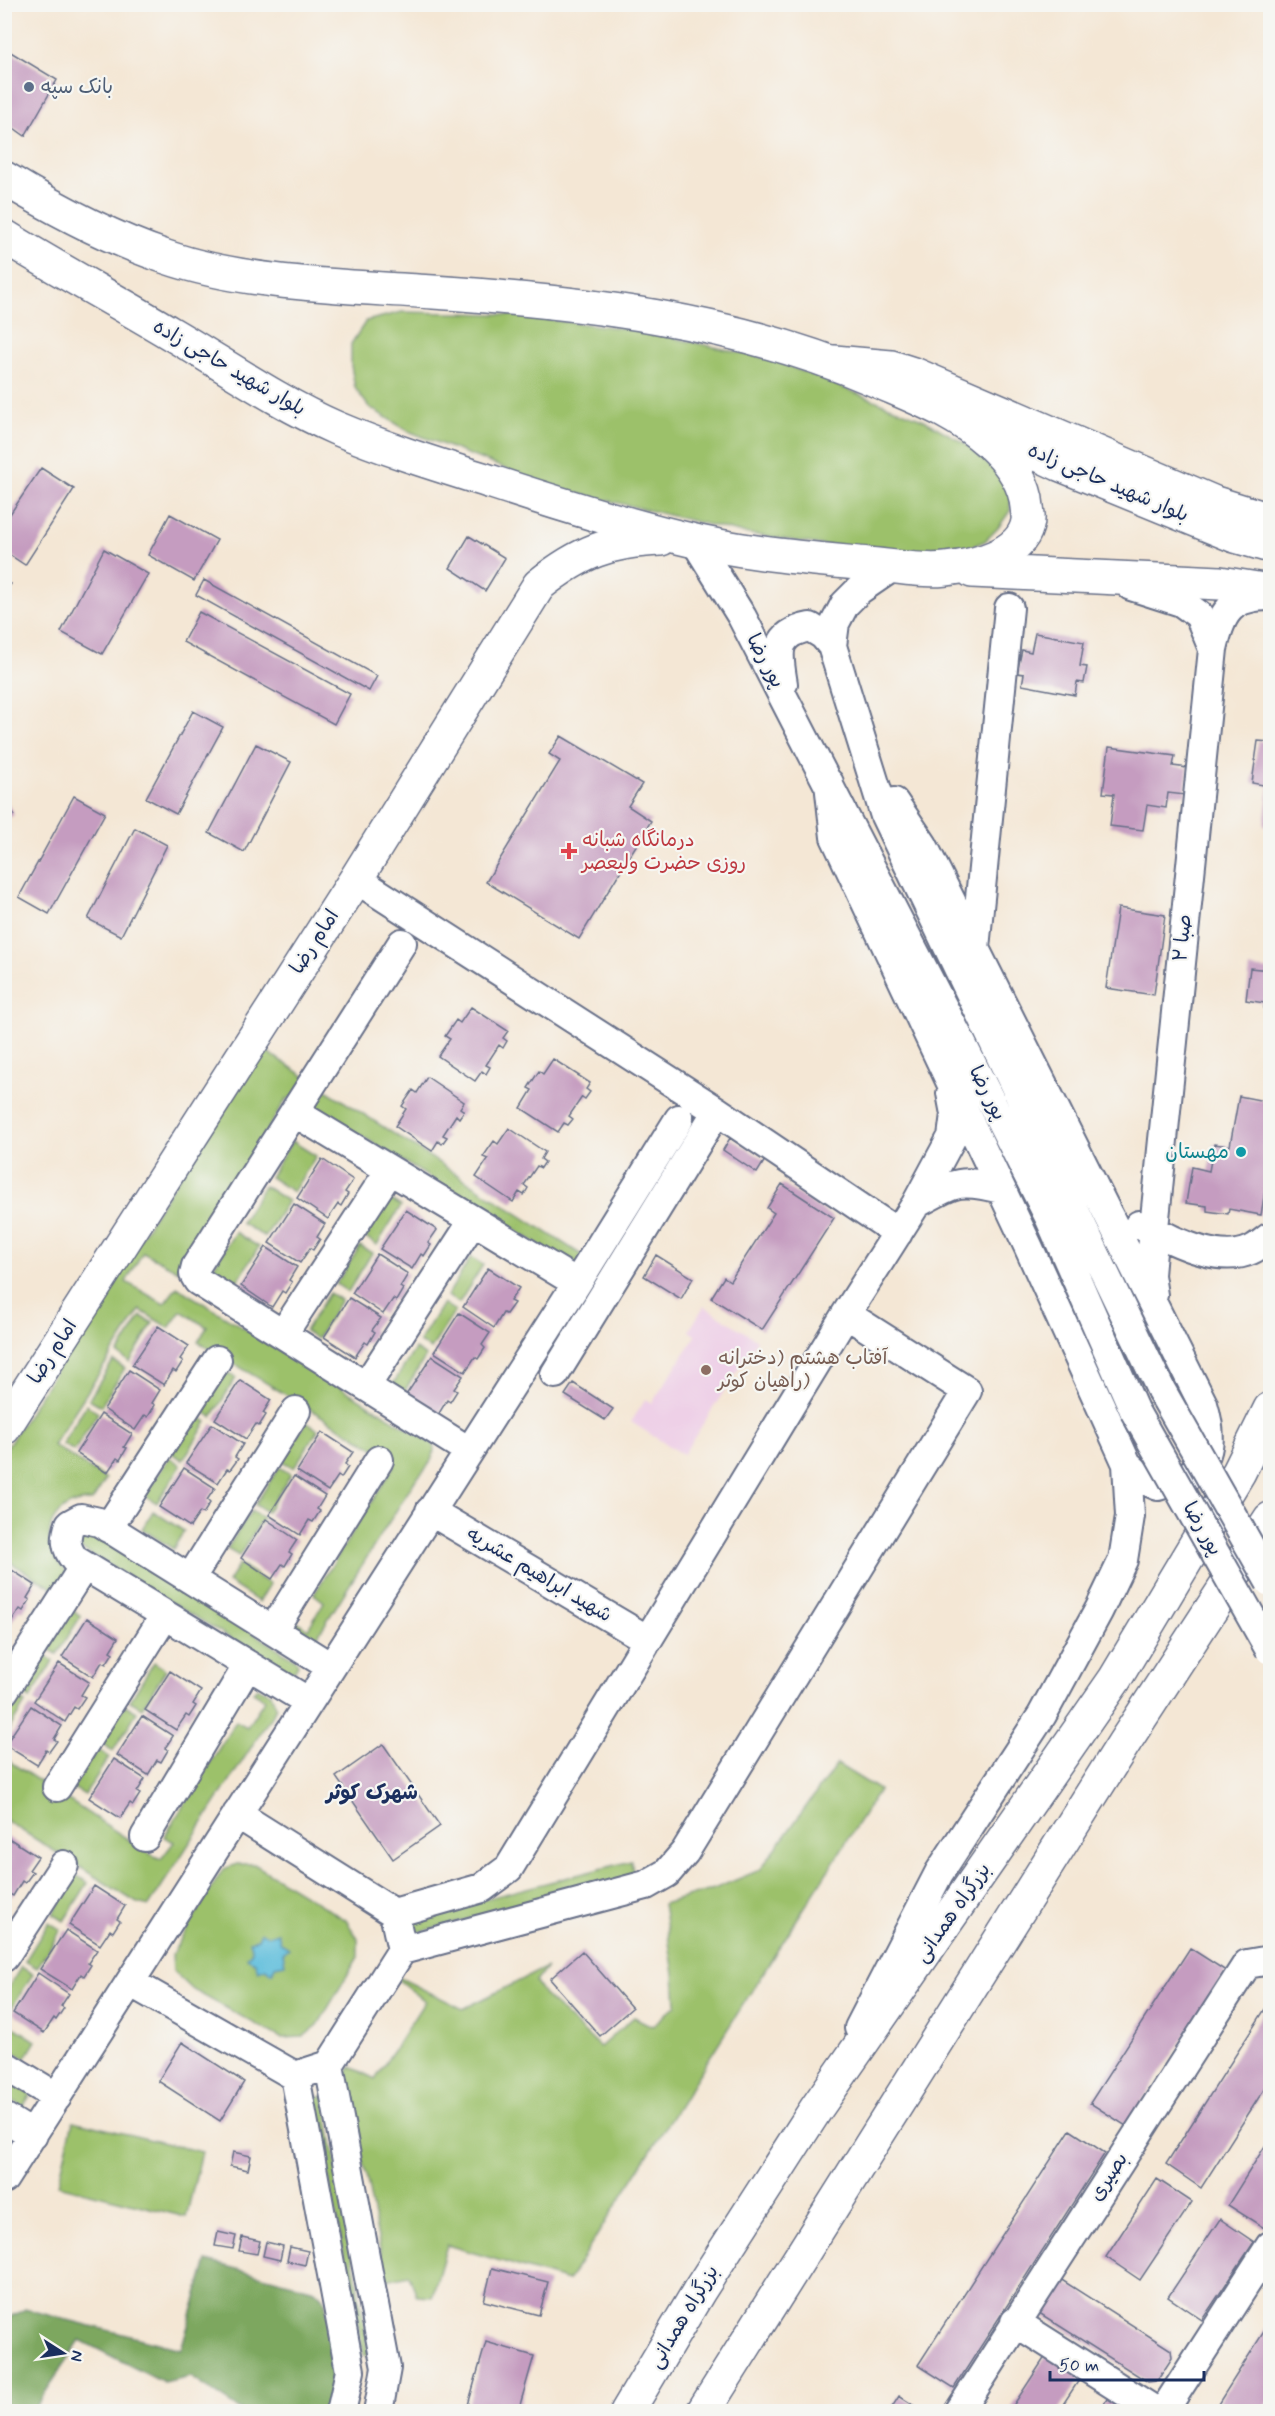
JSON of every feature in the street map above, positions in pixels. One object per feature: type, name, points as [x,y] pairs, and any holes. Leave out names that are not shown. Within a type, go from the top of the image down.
[{"type":"main road","points":[[4,178],[95,228],[167,258],[235,274],[361,289],[429,292],[607,308],[749,337],[834,362],[949,412],[1006,458],[1020,479],[1029,520],[1022,537],[1006,552],[984,561],[943,570]]},
{"type":"main road","name":"بلوار شهید حاجی زاده","points":[[4,236],[172,334],[276,399],[333,427],[397,453],[557,503],[689,539]]},
{"type":"main road","points":[[834,362],[891,367],[916,375],[1215,503],[1270,520]]},
{"type":"main road","name":"بلوار شهید حاجی زاده","points":[[949,412],[1059,464],[1235,536],[1270,546]]},
{"type":"main road","points":[[689,539],[808,558],[943,570],[1220,583],[1270,594]]},
{"type":"main road","name":"امام رضا","points":[[4,1428],[356,879],[539,585],[564,565],[590,551],[640,540],[689,539]]},
{"type":"main road","name":"بزرگراه همدانی","points":[[627,2412],[699,2291],[816,2109],[1115,1679],[1239,1472],[1270,1409]]},
{"type":"main road","points":[[703,2412],[1125,1743],[1270,1519]]},
{"type":"main road","points":[[604,2412],[699,2291]]},
{"type":"main road","points":[[716,2412],[744,2349]]},
{"type":"street","name":"پور رضا","points":[[689,539],[742,617],[785,697],[1050,1219],[1134,1410],[1270,1650]]},
{"type":"street","name":"پور رضا","points":[[894,566],[859,590],[844,604],[835,623],[832,646],[885,816],[1161,1390],[1270,1582]]},
{"type":"street","points":[[1089,576],[1146,590],[1181,602],[1199,615],[1213,649]]},
{"type":"street","name":"صبا ۲","points":[[1155,1306],[1150,1275],[1154,1228],[1213,649],[1219,625],[1226,610],[1242,600],[1270,594]]},
{"type":"street","points":[[975,948],[1009,608]]},
{"type":"street","points":[[785,697],[778,655],[783,641],[794,630],[810,627],[823,635],[832,646]]},
{"type":"street","points":[[868,763],[923,844],[1203,1404],[1210,1427],[1208,1451],[1186,1477],[1158,1486],[1144,1480],[1127,1464]]},
{"type":"street","points":[[816,2109],[939,1873],[1042,1716],[1099,1610],[1123,1560],[1130,1516],[1127,1464],[1001,1189],[835,837],[829,783]]},
{"type":"street","points":[[356,879],[717,1112],[898,1233]]},
{"type":"street","points":[[402,943],[196,1266],[194,1274],[198,1281],[469,1451]]},
{"type":"street","points":[[394,1913],[482,1888],[509,1868],[846,1314],[916,1204],[952,1137],[955,1114],[949,1079]]},
{"type":"street","points":[[294,1112],[577,1283]]},
{"type":"street","points":[[555,1374],[717,1112]]},
{"type":"street","points":[[4,2179],[577,1283],[679,1119]]},
{"type":"street","points":[[283,1334],[390,1170]]},
{"type":"street","points":[[916,1204],[953,1184],[976,1182],[1001,1189]]},
{"type":"street","points":[[1106,1210],[1120,1219],[1154,1228],[1170,1239],[1198,1250],[1223,1254],[1250,1251],[1270,1237]]},
{"type":"street","points":[[366,1386],[473,1221]]},
{"type":"street","points":[[130,1982],[295,2076],[329,2064],[402,1950],[646,1886],[667,1873],[686,1852],[967,1391],[846,1314]]},
{"type":"street","points":[[108,1528],[217,1360]]},
{"type":"street","points":[[190,1579],[296,1411]]},
{"type":"street","points":[[273,1630],[379,1460]]},
{"type":"street","name":"شهید ابراهیم عشریه","points":[[430,1511],[648,1640]]},
{"type":"street","points":[[309,1702],[75,1560],[69,1552],[66,1534],[70,1524],[81,1518],[90,1519],[108,1528],[331,1666]]},
{"type":"street","points":[[4,1691],[84,1566]]},
{"type":"street","points":[[57,1787],[165,1615]]},
{"type":"street","points":[[145,1837],[248,1665]]},
{"type":"street","points":[[237,1814],[394,1913],[402,1950]]},
{"type":"street","points":[[4,1958],[64,1865]]},
{"type":"street","name":"بصیری","points":[[959,2412],[1247,1964],[1270,1960]]},
{"type":"street","points":[[329,2064],[386,2367],[378,2412]]},
{"type":"street","points":[[4,2065],[57,2097]]},
{"type":"street","points":[[295,2076],[350,2371],[341,2412]]},
{"type":"street","points":[[4,2117],[33,2135]]},
{"type":"street","points":[[1163,2412],[1270,2246]]},
{"type":"street","points":[[1015,2322],[1157,2412]]},
{"type":"shaded area","name":"آفتاب هشتم (دخترانه راهیان کوثر)","points":[[704,1306],[757,1340],[683,1455],[631,1422],[646,1399],[652,1403],[696,1336],[689,1331]]},
{"type":"green space","points":[[402,312],[499,314],[638,330],[773,360],[922,419],[966,444],[999,475],[1011,496],[1010,511],[985,541],[948,556],[887,555],[743,533],[552,487],[408,431],[369,407],[355,388],[351,366],[351,344],[366,321]]},
{"type":"green space","points":[[261,1048],[602,1268],[605,1278],[595,1279],[316,1108],[304,1090],[286,1100],[179,1271],[143,1252],[126,1282],[164,1304],[177,1287],[433,1444],[430,1463],[416,1479],[317,1637],[310,1644],[291,1629],[293,1624],[298,1622],[308,1629],[324,1602],[314,1594],[394,1466],[394,1460],[198,1342],[207,1327],[181,1311],[169,1328],[140,1310],[53,1445],[106,1479],[92,1501],[81,1502],[63,1509],[52,1524],[50,1543],[54,1554],[71,1577],[60,1593],[5,1559],[4,1452]]},
{"type":"green space","points":[[292,1141],[316,1156],[293,1192],[270,1177]]},
{"type":"green space","points":[[264,1186],[288,1201],[265,1237],[241,1223]]},
{"type":"green space","points":[[389,1199],[401,1206],[377,1245],[365,1237]]},
{"type":"green space","points":[[235,1232],[259,1247],[236,1283],[213,1268]]},
{"type":"green space","points":[[360,1246],[372,1253],[348,1292],[336,1284]]},
{"type":"green space","points":[[471,1257],[483,1265],[459,1303],[447,1296]]},
{"type":"green space","points":[[329,1293],[341,1300],[317,1339],[305,1331]]},
{"type":"green space","points":[[443,1303],[455,1311],[431,1349],[419,1342]]},
{"type":"green space","points":[[141,1316],[153,1323],[130,1362],[118,1354]]},
{"type":"green space","points":[[415,1349],[426,1356],[403,1394],[391,1387]]},
{"type":"green space","points":[[113,1361],[125,1368],[101,1406],[89,1399]]},
{"type":"green space","points":[[224,1371],[236,1378],[212,1417],[200,1409]]},
{"type":"green space","points":[[86,1405],[98,1413],[74,1451],[62,1444]]},
{"type":"green space","points":[[195,1414],[207,1422],[183,1460],[171,1453]]},
{"type":"green space","points":[[306,1422],[318,1430],[294,1468],[282,1461]]},
{"type":"green space","points":[[169,1457],[181,1465],[157,1503],[145,1496]]},
{"type":"green space","points":[[279,1467],[291,1474],[267,1512],[255,1505]]},
{"type":"green space","points":[[153,1511],[184,1531],[173,1549],[142,1529]]},
{"type":"green space","points":[[251,1511],[263,1518],[239,1556],[227,1549]]},
{"type":"green space","points":[[87,1528],[296,1660],[298,1665],[295,1670],[289,1673],[80,1548],[80,1530]]},
{"type":"green space","points":[[239,1564],[270,1584],[259,1602],[228,1582]]},
{"type":"green space","points":[[69,1608],[81,1616],[57,1654],[45,1647]]},
{"type":"green space","points":[[42,1653],[53,1661],[30,1699],[18,1691]]},
{"type":"green space","points":[[154,1662],[166,1670],[142,1708],[130,1701]]},
{"type":"green space","points":[[257,1688],[271,1693],[276,1706],[274,1712],[149,1906],[137,1903],[5,1820],[4,1758],[161,1859],[174,1842],[164,1837],[236,1721],[247,1727],[265,1699],[253,1692]]},
{"type":"green space","points":[[14,1695],[25,1703],[5,1736],[5,1710]]},
{"type":"green space","points":[[125,1705],[137,1712],[113,1751],[101,1743]]},
{"type":"green space","points":[[97,1749],[109,1757],[85,1795],[73,1788]]},
{"type":"green space","points":[[837,1764],[879,1790],[568,2281],[447,2245],[432,2297],[417,2296],[409,2275],[386,2280],[367,2180],[343,2080],[351,2067],[375,2079],[425,2001],[388,1972],[463,2009],[547,1967],[536,1982],[545,1996],[600,2047],[634,2017],[652,2026],[676,2005],[674,1974],[663,1904],[714,1889],[760,1870]]},
{"type":"green space","points":[[631,1861],[634,1876],[415,1933],[411,1918]]},
{"type":"green space","points":[[237,1864],[254,1864],[346,1920],[358,1939],[358,1957],[318,2025],[303,2037],[281,2038],[193,1990],[173,1971],[172,1954],[223,1869]]},
{"type":"green space","points":[[76,1875],[88,1883],[64,1921],[53,1914]]},
{"type":"green space","points":[[49,1922],[61,1930],[37,1968],[25,1961]]},
{"type":"green space","points":[[21,1967],[33,1974],[9,2012],[5,2009],[5,1993]]},
{"type":"green space","points":[[5,2021],[36,2041],[25,2059],[5,2045]]},
{"type":"green space","points":[[4,2078],[31,2094],[23,2107],[5,2095]]},
{"type":"green space","points":[[324,2096],[370,2356],[364,2355],[313,2098]]},
{"type":"green space","points":[[73,2121],[202,2152],[186,2217],[58,2185]]},
{"type":"green space","points":[[207,2261],[315,2290],[325,2300],[342,2384],[331,2411],[242,2411],[191,2377],[164,2383],[80,2340],[33,2411],[5,2411],[4,2321],[25,2309],[181,2349]]},
{"type":"water","points":[[261,1932],[268,1936],[278,1933],[281,1943],[289,1948],[283,1953],[285,1964],[275,1966],[272,1973],[266,1968],[258,1971],[255,1962],[247,1958],[252,1951],[249,1941],[258,1939]]},
{"type":"building","name":"بانک سپه","points":[[4,48],[57,80],[25,136],[4,121]]},
{"type":"building","points":[[41,468],[74,489],[25,565],[4,551],[4,523]]},
{"type":"building","points":[[170,514],[217,540],[194,581],[148,555]]},
{"type":"building","points":[[469,536],[505,558],[485,591],[450,568]]},
{"type":"building","points":[[104,549],[148,574],[102,654],[61,632]]},
{"type":"building","points":[[4,580],[11,584],[4,593]]},
{"type":"building","points":[[204,580],[377,676],[369,691],[196,595]]},
{"type":"building","points":[[199,612],[350,694],[334,724],[183,642]]},
{"type":"building","points":[[1035,633],[1084,642],[1080,666],[1087,667],[1084,683],[1077,682],[1075,695],[1022,685],[1024,674],[1017,673],[1022,650],[1031,652]]},
{"type":"building","points":[[193,711],[223,727],[176,814],[146,798]]},
{"type":"building","name":"درمانگاه شبانه روزی حضرت ولیعصر","points":[[561,736],[642,784],[628,806],[651,821],[579,939],[486,882],[560,761],[549,754]]},
{"type":"building","points":[[1258,741],[1270,742],[1270,826],[1264,825],[1269,786],[1252,783]]},
{"type":"building","points":[[256,744],[291,762],[244,852],[209,833]]},
{"type":"building","points":[[1109,747],[1175,756],[1173,766],[1188,768],[1185,795],[1168,793],[1166,808],[1147,805],[1143,830],[1110,826],[1114,794],[1103,793]]},
{"type":"building","points":[[74,796],[105,813],[49,914],[19,897]]},
{"type":"building","points":[[4,797],[14,815],[4,820]]},
{"type":"building","points":[[135,828],[167,845],[121,936],[88,919]]},
{"type":"building","points":[[1118,908],[1165,915],[1154,995],[1106,988]]},
{"type":"building","points":[[1250,968],[1270,970],[1270,1009],[1264,1008],[1265,1003],[1246,1000]]},
{"type":"building","points":[[471,1007],[508,1031],[503,1038],[507,1041],[503,1048],[499,1045],[486,1065],[490,1067],[486,1074],[482,1071],[475,1081],[438,1056],[450,1039],[445,1036],[456,1020],[460,1023]]},
{"type":"building","points":[[553,1059],[590,1083],[586,1089],[590,1092],[585,1099],[582,1097],[569,1116],[573,1119],[568,1125],[564,1123],[558,1132],[521,1108],[532,1090],[528,1088],[539,1071],[543,1074]]},
{"type":"building","points":[[427,1077],[464,1102],[460,1108],[464,1111],[459,1118],[456,1115],[443,1135],[447,1137],[442,1144],[438,1141],[432,1151],[395,1126],[406,1109],[402,1106],[413,1090],[417,1093]]},
{"type":"building","name":"مهستان","points":[[1239,1096],[1270,1102],[1268,1140],[1270,1141],[1270,1159],[1261,1215],[1229,1209],[1228,1214],[1207,1211],[1207,1206],[1186,1203],[1192,1167],[1209,1171],[1214,1144],[1230,1146]]},
{"type":"building","points":[[509,1128],[545,1152],[541,1159],[545,1162],[541,1168],[537,1166],[524,1185],[528,1188],[524,1195],[519,1192],[513,1202],[476,1177],[488,1159],[483,1157],[494,1141],[498,1144]]},
{"type":"building","points":[[730,1138],[765,1160],[757,1173],[723,1150]]},
{"type":"building","points":[[322,1159],[353,1180],[345,1192],[348,1194],[341,1206],[338,1204],[328,1219],[297,1198]]},
{"type":"building","points":[[782,1184],[834,1218],[762,1330],[711,1298],[724,1277],[730,1281],[774,1213],[767,1208]]},
{"type":"building","points":[[294,1204],[325,1224],[317,1237],[320,1239],[313,1250],[310,1248],[300,1263],[269,1243]]},
{"type":"building","points":[[406,1210],[437,1230],[428,1243],[431,1245],[424,1256],[421,1254],[412,1269],[380,1249]]},
{"type":"building","points":[[266,1247],[297,1267],[289,1280],[292,1282],[285,1293],[282,1291],[272,1307],[241,1286]]},
{"type":"building","points":[[377,1254],[408,1274],[400,1287],[403,1289],[396,1301],[393,1299],[383,1314],[352,1293]]},
{"type":"building","points":[[656,1255],[693,1278],[681,1299],[644,1276]]},
{"type":"building","points":[[488,1268],[519,1288],[510,1301],[514,1303],[506,1314],[503,1313],[494,1328],[463,1307]]},
{"type":"building","points":[[349,1298],[381,1318],[372,1330],[375,1332],[368,1344],[365,1342],[355,1357],[324,1337]]},
{"type":"building","points":[[459,1313],[490,1333],[482,1345],[485,1348],[478,1359],[475,1357],[465,1372],[434,1352]]},
{"type":"building","points":[[158,1326],[189,1346],[180,1359],[183,1361],[176,1372],[173,1370],[164,1385],[132,1365]]},
{"type":"building","points":[[432,1356],[463,1376],[454,1389],[457,1391],[450,1402],[447,1400],[438,1415],[406,1395]]},
{"type":"building","points":[[129,1370],[160,1390],[152,1403],[155,1405],[148,1417],[145,1415],[135,1430],[104,1409]]},
{"type":"building","points":[[240,1380],[271,1400],[263,1413],[266,1415],[259,1426],[256,1424],[246,1439],[215,1419]]},
{"type":"building","points":[[573,1383],[613,1409],[605,1420],[565,1395]]},
{"type":"building","points":[[101,1414],[132,1434],[124,1447],[127,1448],[120,1460],[117,1458],[107,1473],[76,1453]]},
{"type":"building","points":[[212,1424],[243,1444],[235,1457],[238,1459],[230,1470],[227,1469],[218,1483],[186,1463]]},
{"type":"building","points":[[322,1432],[353,1452],[345,1464],[348,1467],[341,1478],[338,1476],[328,1491],[297,1471]]},
{"type":"building","points":[[184,1468],[215,1488],[207,1500],[210,1503],[203,1514],[200,1512],[190,1527],[159,1507]]},
{"type":"building","points":[[294,1476],[325,1496],[317,1509],[320,1511],[313,1522],[309,1520],[300,1535],[269,1515]]},
{"type":"building","points":[[266,1519],[297,1540],[289,1552],[292,1554],[285,1566],[282,1564],[272,1579],[241,1558]]},
{"type":"building","points":[[4,1565],[35,1585],[27,1598],[30,1600],[23,1611],[20,1609],[10,1624],[4,1621]]},
{"type":"building","points":[[87,1618],[118,1638],[110,1651],[113,1653],[106,1664],[102,1662],[93,1677],[62,1657]]},
{"type":"building","points":[[59,1663],[89,1682],[81,1695],[85,1697],[77,1709],[74,1707],[65,1722],[34,1701]]},
{"type":"building","points":[[170,1671],[201,1691],[193,1704],[196,1706],[189,1717],[186,1715],[176,1730],[145,1710]]},
{"type":"building","points":[[31,1706],[62,1726],[54,1739],[57,1741],[49,1752],[46,1750],[37,1765],[5,1745]]},
{"type":"building","points":[[142,1716],[173,1736],[165,1748],[168,1750],[161,1762],[157,1760],[148,1775],[117,1755]]},
{"type":"building","points":[[383,1744],[440,1826],[393,1859],[336,1777]]},
{"type":"building","points":[[114,1759],[145,1779],[137,1792],[140,1794],[133,1805],[130,1803],[120,1818],[89,1798]]},
{"type":"building","points":[[7,1837],[38,1857],[29,1870],[33,1872],[25,1883],[22,1881],[13,1896],[4,1891],[4,1840]]},
{"type":"building","points":[[94,1886],[125,1906],[117,1919],[120,1921],[113,1932],[110,1930],[100,1945],[69,1925]]},
{"type":"building","points":[[66,1930],[97,1950],[88,1963],[91,1965],[84,1976],[81,1974],[72,1989],[40,1969]]},
{"type":"building","points":[[1190,1948],[1226,1971],[1126,2126],[1090,2103]]},
{"type":"building","points":[[582,1951],[632,2008],[600,2036],[550,1979]]},
{"type":"building","points":[[38,1973],[69,1994],[61,2006],[64,2008],[44,2033],[13,2013]]},
{"type":"building","points":[[1265,2009],[1270,2013],[1270,2080],[1201,2188],[1166,2164]]},
{"type":"building","points":[[182,2042],[244,2082],[220,2121],[158,2081]]},
{"type":"building","points":[[1070,2130],[1105,2153],[954,2388],[918,2365]]},
{"type":"building","points":[[1270,2138],[1270,2218],[1264,2228],[1228,2205]]},
{"type":"building","points":[[233,2152],[251,2156],[248,2170],[230,2166]]},
{"type":"building","points":[[1157,2179],[1192,2202],[1140,2280],[1106,2257]]},
{"type":"building","points":[[1220,2219],[1254,2242],[1202,2320],[1168,2297]]},
{"type":"building","points":[[218,2232],[236,2236],[233,2249],[215,2246]]},
{"type":"building","points":[[242,2237],[260,2241],[257,2254],[239,2251]]},
{"type":"building","points":[[266,2242],[283,2246],[280,2260],[263,2256]]},
{"type":"building","points":[[290,2247],[308,2251],[305,2265],[287,2261]]},
{"type":"building","points":[[492,2268],[548,2282],[539,2315],[484,2301]]},
{"type":"building","points":[[1057,2277],[1171,2350],[1172,2358],[1157,2381],[1148,2382],[1036,2311]]},
{"type":"building","points":[[1270,2322],[1270,2401],[1263,2412],[1213,2412]]},
{"type":"building","points":[[486,2342],[534,2356],[518,2412],[466,2412]]},
{"type":"building","points":[[1047,2354],[1081,2377],[1058,2412],[1009,2412]]},
{"type":"building","points":[[1110,2394],[1136,2412],[1099,2412]]},
{"type":"building","points":[[899,2396],[924,2412],[889,2412]]},
{"type":"place","name":"بانک سپه","points":[[29,87]]},
{"type":"place","name":"درمانگاه شبانه روزی حضرت ولیعصر","points":[[569,851]]},
{"type":"place","name":"مهستان","points":[[1241,1152]]},
{"type":"place","name":"آفتاب هشتم (دخترانه راهیان کوثر)","points":[[706,1370]]},
{"type":"district","name":"شهرک کوثر","points":[[372,1793]]}]
